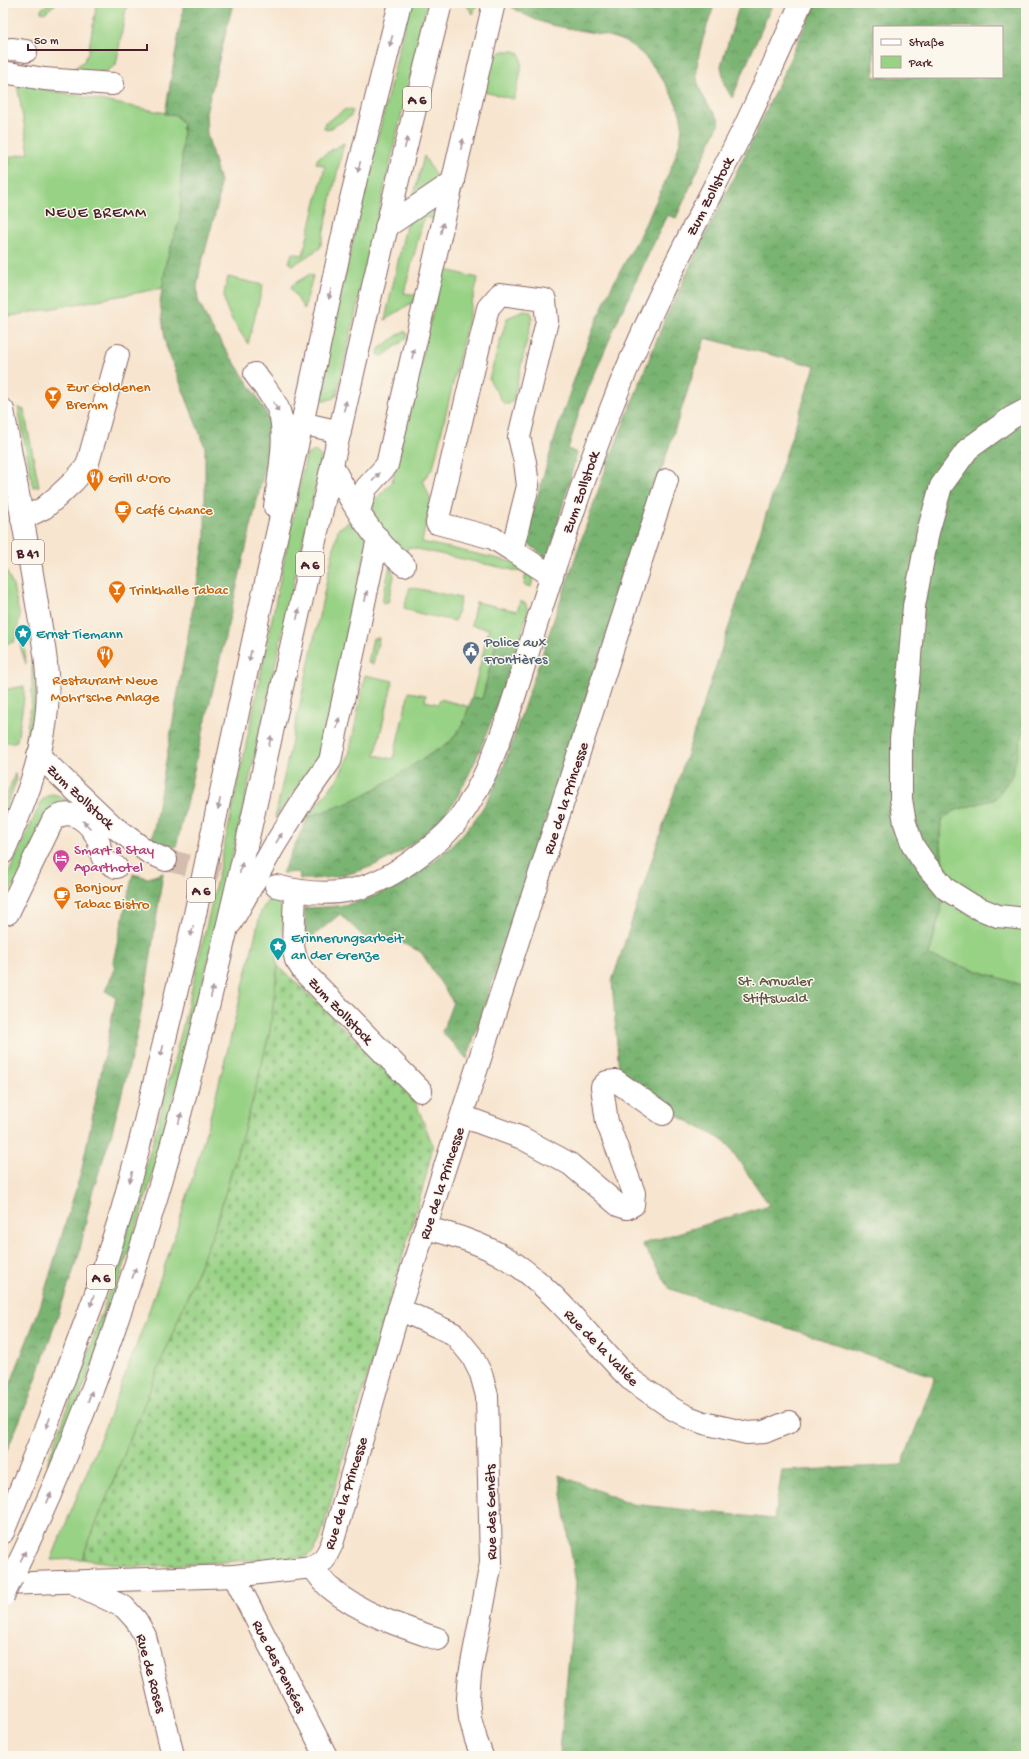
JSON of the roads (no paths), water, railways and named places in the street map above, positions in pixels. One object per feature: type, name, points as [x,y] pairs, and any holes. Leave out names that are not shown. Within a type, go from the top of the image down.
[{"type":"main road","name":"A 6","points":[[3,1532],[73,1357],[121,1214],[141,1138],[194,919],[267,574],[302,423],[349,207],[400,3]]},
{"type":"main road","name":"A 6","points":[[8,1581],[34,1534],[77,1432],[123,1305],[170,1156],[226,933],[386,227],[441,3]]},
{"type":"main road","points":[[359,511],[366,488],[387,465],[493,7],[491,3]]},
{"type":"main road","name":"Zum Zollstock","points":[[421,1091],[304,972],[296,960],[286,888],[313,894],[332,893],[354,890],[374,883],[414,860],[452,828],[472,799],[491,759],[512,704],[552,576],[592,460],[632,356],[666,282],[745,126],[801,3]]},
{"type":"main road","points":[[3,50],[13,49],[26,51]]},
{"type":"main road","points":[[3,72],[44,78],[112,84]]},
{"type":"main road","points":[[386,227],[453,182]]},
{"type":"main road","points":[[512,550],[528,486],[525,462],[519,437],[547,321],[545,300],[500,294],[488,308],[437,523],[494,538],[512,550],[552,576]]},
{"type":"main road","points":[[22,519],[44,508],[74,481],[87,466],[118,355]]},
{"type":"main road","points":[[255,374],[279,410],[282,424],[282,444],[267,574]]},
{"type":"main road","name":"B 41","points":[[3,410],[47,678],[47,710],[38,755],[20,813],[3,853]]},
{"type":"main road","points":[[1026,410],[1011,418],[968,449],[941,486],[928,532],[914,606],[908,681],[901,739],[901,792],[905,823],[913,846],[926,865],[946,889],[973,906],[998,916],[1026,919]]},
{"type":"main road","points":[[302,423],[340,432]]},
{"type":"main road","points":[[332,466],[359,511],[378,538],[390,554],[404,565]]},
{"type":"main road","name":"Rue de la Princesse","points":[[8,1581],[70,1581],[234,1576],[312,1567],[324,1560],[332,1544],[399,1309],[667,480]]},
{"type":"main road","points":[[226,933],[274,846],[304,798],[330,761],[378,538]]},
{"type":"main road","name":"Zum Zollstock","points":[[38,755],[114,827],[148,852],[166,860]]},
{"type":"main road","points":[[8,913],[53,820],[58,815],[64,813],[75,814],[84,821],[93,832],[99,843],[102,856],[105,861],[116,867]]},
{"type":"main road","name":"Rue de la Princesse","points":[[462,1116],[522,1138],[570,1164],[618,1205],[626,1208],[633,1205],[634,1193],[607,1122],[602,1087],[607,1082],[616,1081],[663,1114]]},
{"type":"main road","name":"Rue de la Vallée","points":[[426,1228],[464,1238],[506,1258],[529,1274],[630,1379],[688,1418],[747,1433],[764,1432],[789,1422]]},
{"type":"main road","name":"Rue des Genêts","points":[[399,1309],[454,1334],[472,1356],[481,1374],[487,1396],[491,1563],[470,1674],[468,1698],[472,1725],[482,1756]]},
{"type":"main road","points":[[312,1567],[329,1587],[348,1602],[379,1618],[438,1639]]},
{"type":"main road","name":"Rue des Pensées","points":[[234,1576],[326,1756]]},
{"type":"main road","points":[[3,1596],[8,1581]]},
{"type":"main road","name":"Rue de Roses","points":[[70,1581],[101,1594],[124,1607],[136,1620],[145,1636],[173,1756]]},
{"type":"tunnel","points":[[166,860],[258,882]]},
{"type":"place","name":"Zur Goldenen Bremm","points":[[53,410]]},
{"type":"place","name":"Grill d'Oro","points":[[95,492]]},
{"type":"place","name":"Café Chance","points":[[123,524]]},
{"type":"place","name":"Trinkhalle Tabac","points":[[117,604]]},
{"type":"place","name":"Ernst Tiemann","points":[[23,648]]},
{"type":"place","name":"Police aux Frontières","points":[[471,665]]},
{"type":"place","name":"Restaurant Neue Mohr'sche Anlage","points":[[105,669]]},
{"type":"place","name":"Smart & Stay Aparthotel","points":[[61,873]]},
{"type":"place","name":"Bonjour Tabac Bistro","points":[[62,910]]},
{"type":"place","name":"Erinnerungsarbeit an der Grenze","points":[[278,961]]},
{"type":"district","name":"NEUE BREMM","points":[[96,211]]},
{"type":"park label","name":"St. Arnualer Stiftswald","points":[[775,988]]}]
